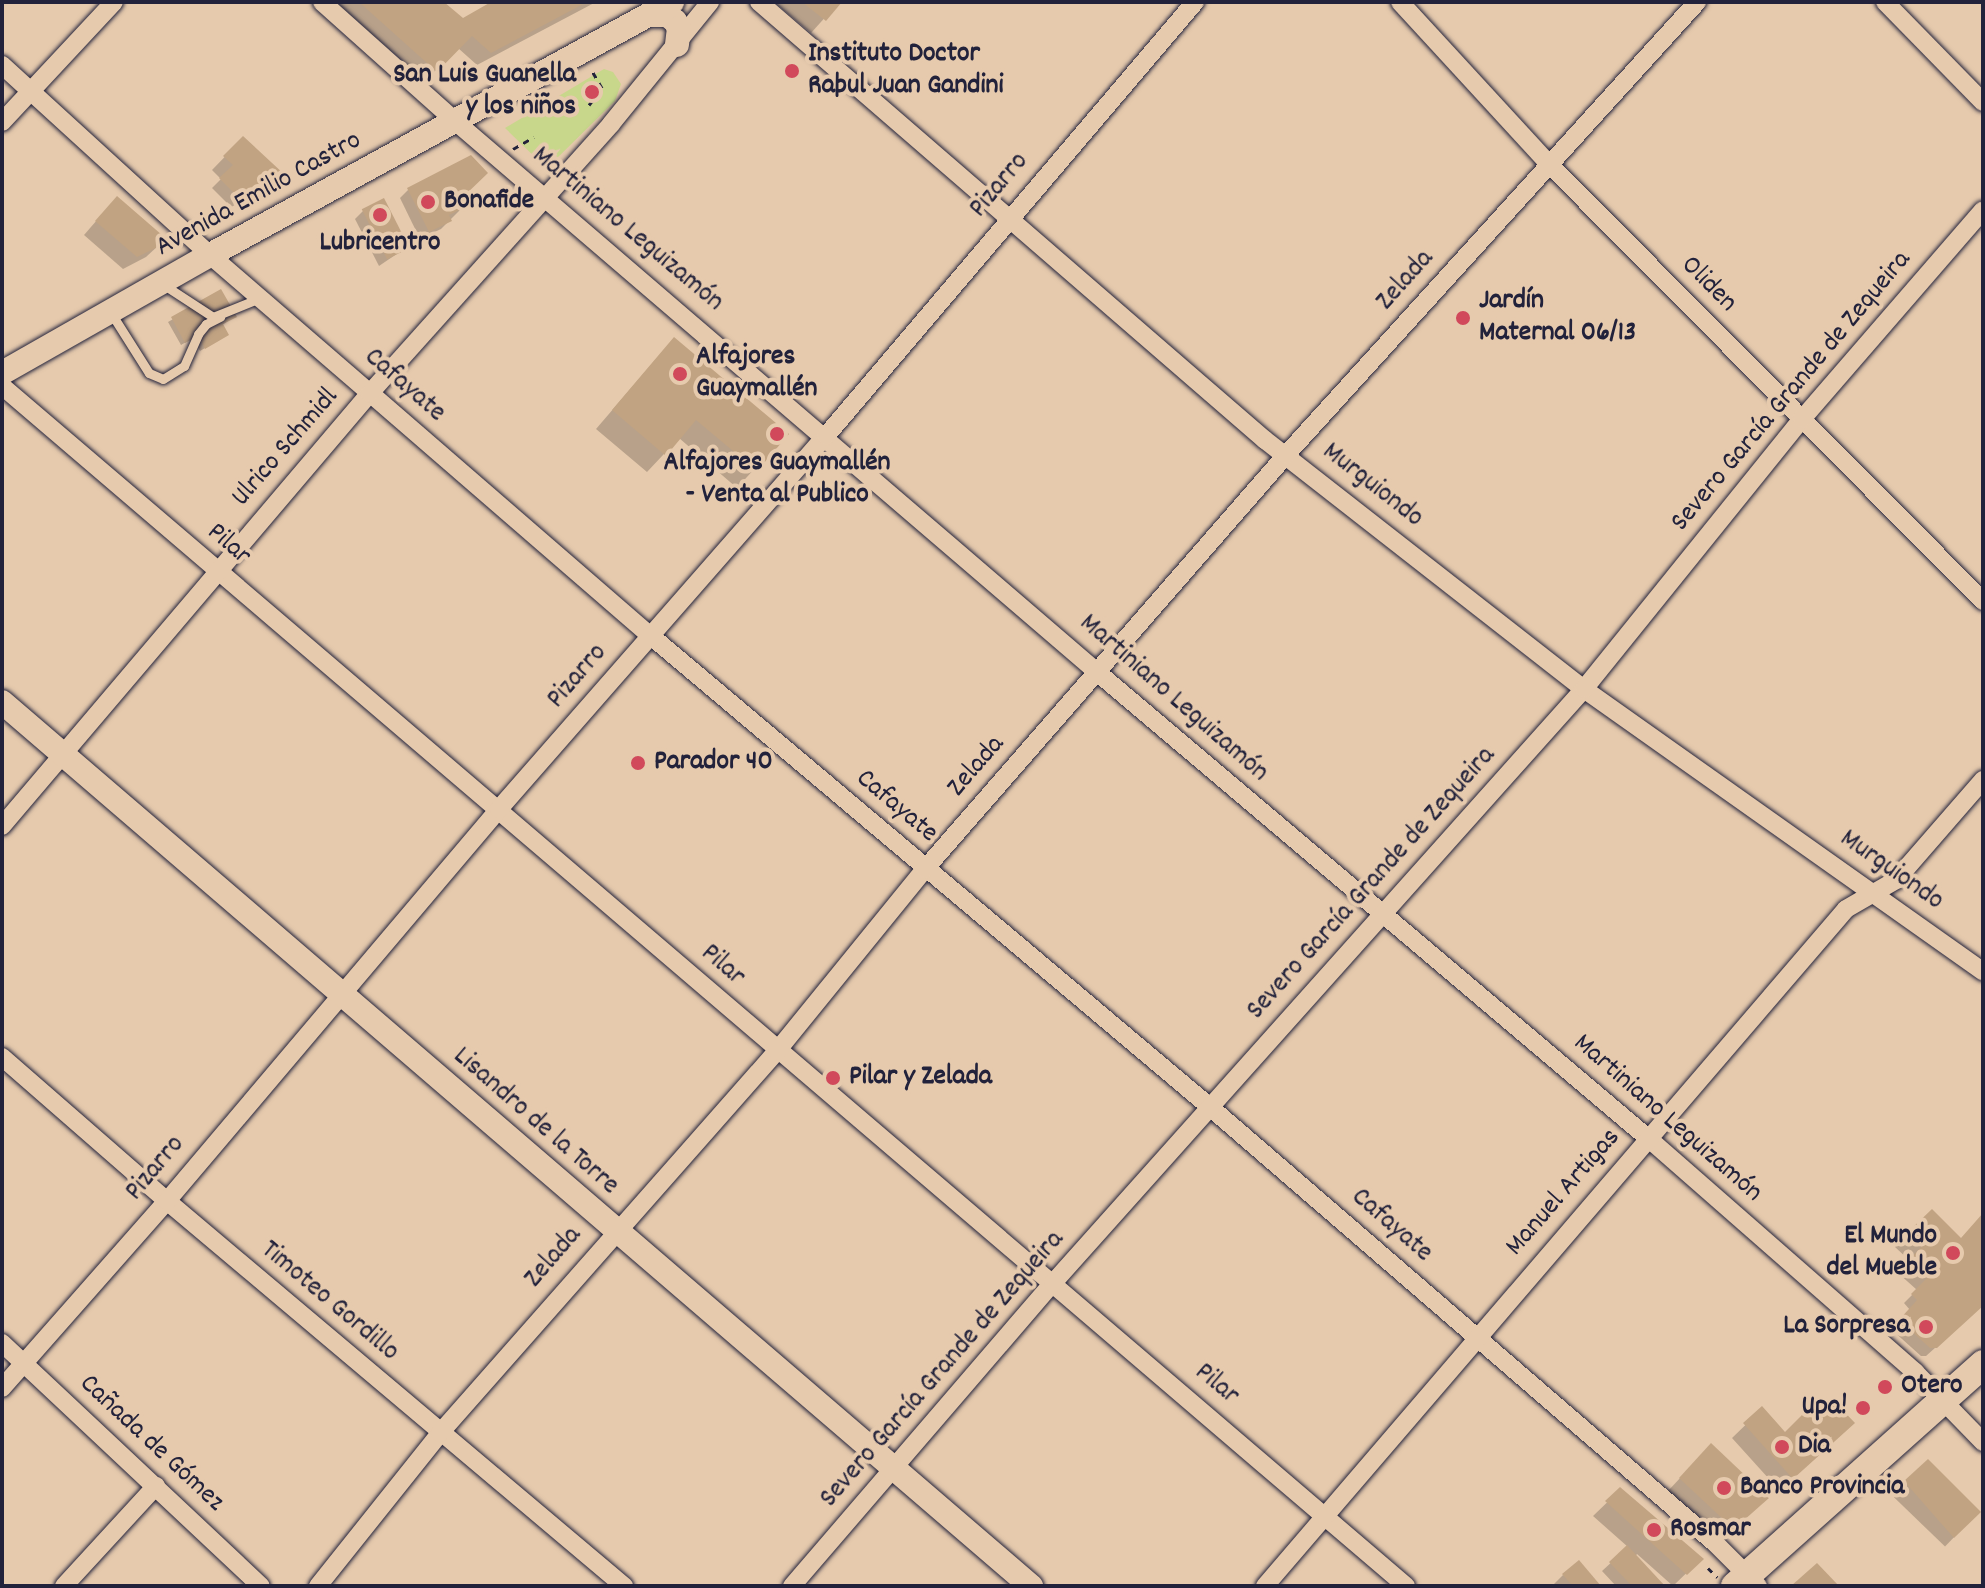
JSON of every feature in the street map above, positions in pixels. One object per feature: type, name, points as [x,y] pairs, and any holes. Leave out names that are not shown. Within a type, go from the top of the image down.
[{"type":"main road","points":[[1747,1582],[1983,1364]]},
{"type":"street","points":[[2,122],[114,2]]},
{"type":"street","name":"Martiniano Leguizamón","points":[[322,2],[456,122],[826,436],[1097,672],[1649,1139],[1915,1372],[1983,1442]]},
{"type":"street","name":"Avenida Emilio Castro","points":[[2,373],[210,255],[672,2]]},
{"type":"street","name":"Ulrico Schmidl","points":[[2,826],[370,393],[546,198],[710,2]]},
{"type":"street","name":"Murguiondo","points":[[759,2],[1286,455],[1584,689],[1983,972]]},
{"type":"street","name":"Pizarro","points":[[2,1388],[167,1201],[340,993],[499,809],[826,436],[1195,2]]},
{"type":"street","name":"Oliden","points":[[1400,2],[1549,164],[1983,601]]},
{"type":"street","name":"Zelada","points":[[318,1586],[440,1433],[615,1231],[777,1051],[925,869],[1286,455],[1697,2]]},
{"type":"street","points":[[1885,2],[1983,102]]},
{"type":"street","points":[[649,15],[667,15],[675,21],[679,28],[677,45]]},
{"type":"street","name":"Cafayate","points":[[2,65],[210,255],[651,636],[1210,1107],[1715,1543],[1747,1582]]},
{"type":"street","name":"Severo García Grande de Zequeira","points":[[792,1586],[1053,1283],[1584,689],[1802,419],[1983,210]]},
{"type":"street","name":"Pilar","points":[[2,386],[1406,1586]]},
{"type":"street","name":"Lisandro de la Torre","points":[[2,702],[1031,1586]]},
{"type":"street","name":"Manuel Artigas","points":[[1265,1586],[1846,909],[1896,880],[1983,780]]},
{"type":"street","name":"Timoteo Gordillo","points":[[2,1057],[167,1201],[624,1586]]},
{"type":"street","name":"Cañada de Gómez","points":[[2,1343],[261,1586]]},
{"type":"street","points":[[64,1586],[156,1486]]},
{"type":"lane","points":[[161,283],[206,316],[220,317]]},
{"type":"lane","points":[[111,313],[149,373],[163,379],[184,366],[198,334],[206,324],[260,298]]},
{"type":"path","points":[[581,52],[602,88],[589,105]]},
{"type":"path","points":[[498,157],[534,137]]},
{"type":"green space","points":[[604,69],[613,72],[621,84],[615,101],[549,166],[543,165],[505,128]]},
{"type":"building","points":[[359,2],[444,2],[463,18],[491,2],[587,2],[491,53],[472,36],[437,72]]},
{"type":"building","points":[[802,2],[842,2],[826,21]]},
{"type":"building","points":[[243,136],[285,175],[240,199],[219,178],[233,165],[223,156]]},
{"type":"building","points":[[471,155],[488,173],[462,198],[466,207],[449,215],[452,221],[429,232],[407,188]]},
{"type":"building","points":[[117,196],[162,235],[162,245],[137,257],[95,221]]},
{"type":"building","points":[[384,198],[409,248],[387,259],[362,209]]},
{"type":"building","points":[[221,289],[237,317],[223,324],[229,335],[205,349],[198,336],[185,343],[171,317]]},
{"type":"building","name":"Alfajores Guaymallén","points":[[674,337],[789,434],[757,471],[696,420],[666,456],[612,410]]},
{"type":"building","points":[[1932,1209],[1961,1238],[1983,1213],[1983,1306],[1937,1348],[1930,1348],[1899,1320],[1917,1300],[1911,1294],[1928,1277],[1910,1259],[1921,1247],[1907,1233]]},
{"type":"building","points":[[1831,1398],[1855,1423],[1793,1479],[1743,1423],[1762,1406],[1785,1432],[1804,1413],[1809,1416]]},
{"type":"building","name":"Banco Provincia","points":[[1711,1443],[1769,1498],[1743,1521],[1723,1519],[1679,1478]]},
{"type":"building","points":[[1928,1459],[1981,1512],[1954,1538],[1904,1481]]},
{"type":"building","name":"Rosmar","points":[[1620,1487],[1704,1559],[1687,1575],[1605,1501]]},
{"type":"building","points":[[1627,1545],[1665,1586],[1632,1586],[1609,1562]]},
{"type":"building","points":[[1579,1560],[1601,1586],[1573,1586],[1562,1574]]},
{"type":"building","points":[[1817,1563],[1839,1586],[1791,1586]]},
{"type":"place","name":"Instituto Doctor Raþul Juan Gandini","points":[[792,71]]},
{"type":"place","name":"San Luis Guanella y los niños","points":[[592,92]]},
{"type":"place","name":"Bonafide","points":[[428,202]]},
{"type":"place","name":"Lubricentro","points":[[380,215]]},
{"type":"place","name":"Jardín Maternal 06/13","points":[[1463,318]]},
{"type":"place","name":"Alfajores Guaymallén","points":[[680,374]]},
{"type":"place","name":"Alfajores Guaymallén - Venta al Publico","points":[[777,434]]},
{"type":"place","name":"Parador 40","points":[[638,763]]},
{"type":"place","name":"Pilar y Zelada","points":[[833,1078]]},
{"type":"place","name":"El Mundo del Mueble","points":[[1953,1253]]},
{"type":"place","name":"La Sorpresa","points":[[1926,1327]]},
{"type":"place","name":"Otero","points":[[1885,1387]]},
{"type":"place","name":"Upa!","points":[[1863,1408]]},
{"type":"place","name":"Dia","points":[[1782,1447]]},
{"type":"place","name":"Banco Provincia","points":[[1724,1488]]},
{"type":"place","name":"Rosmar","points":[[1654,1530]]}]
